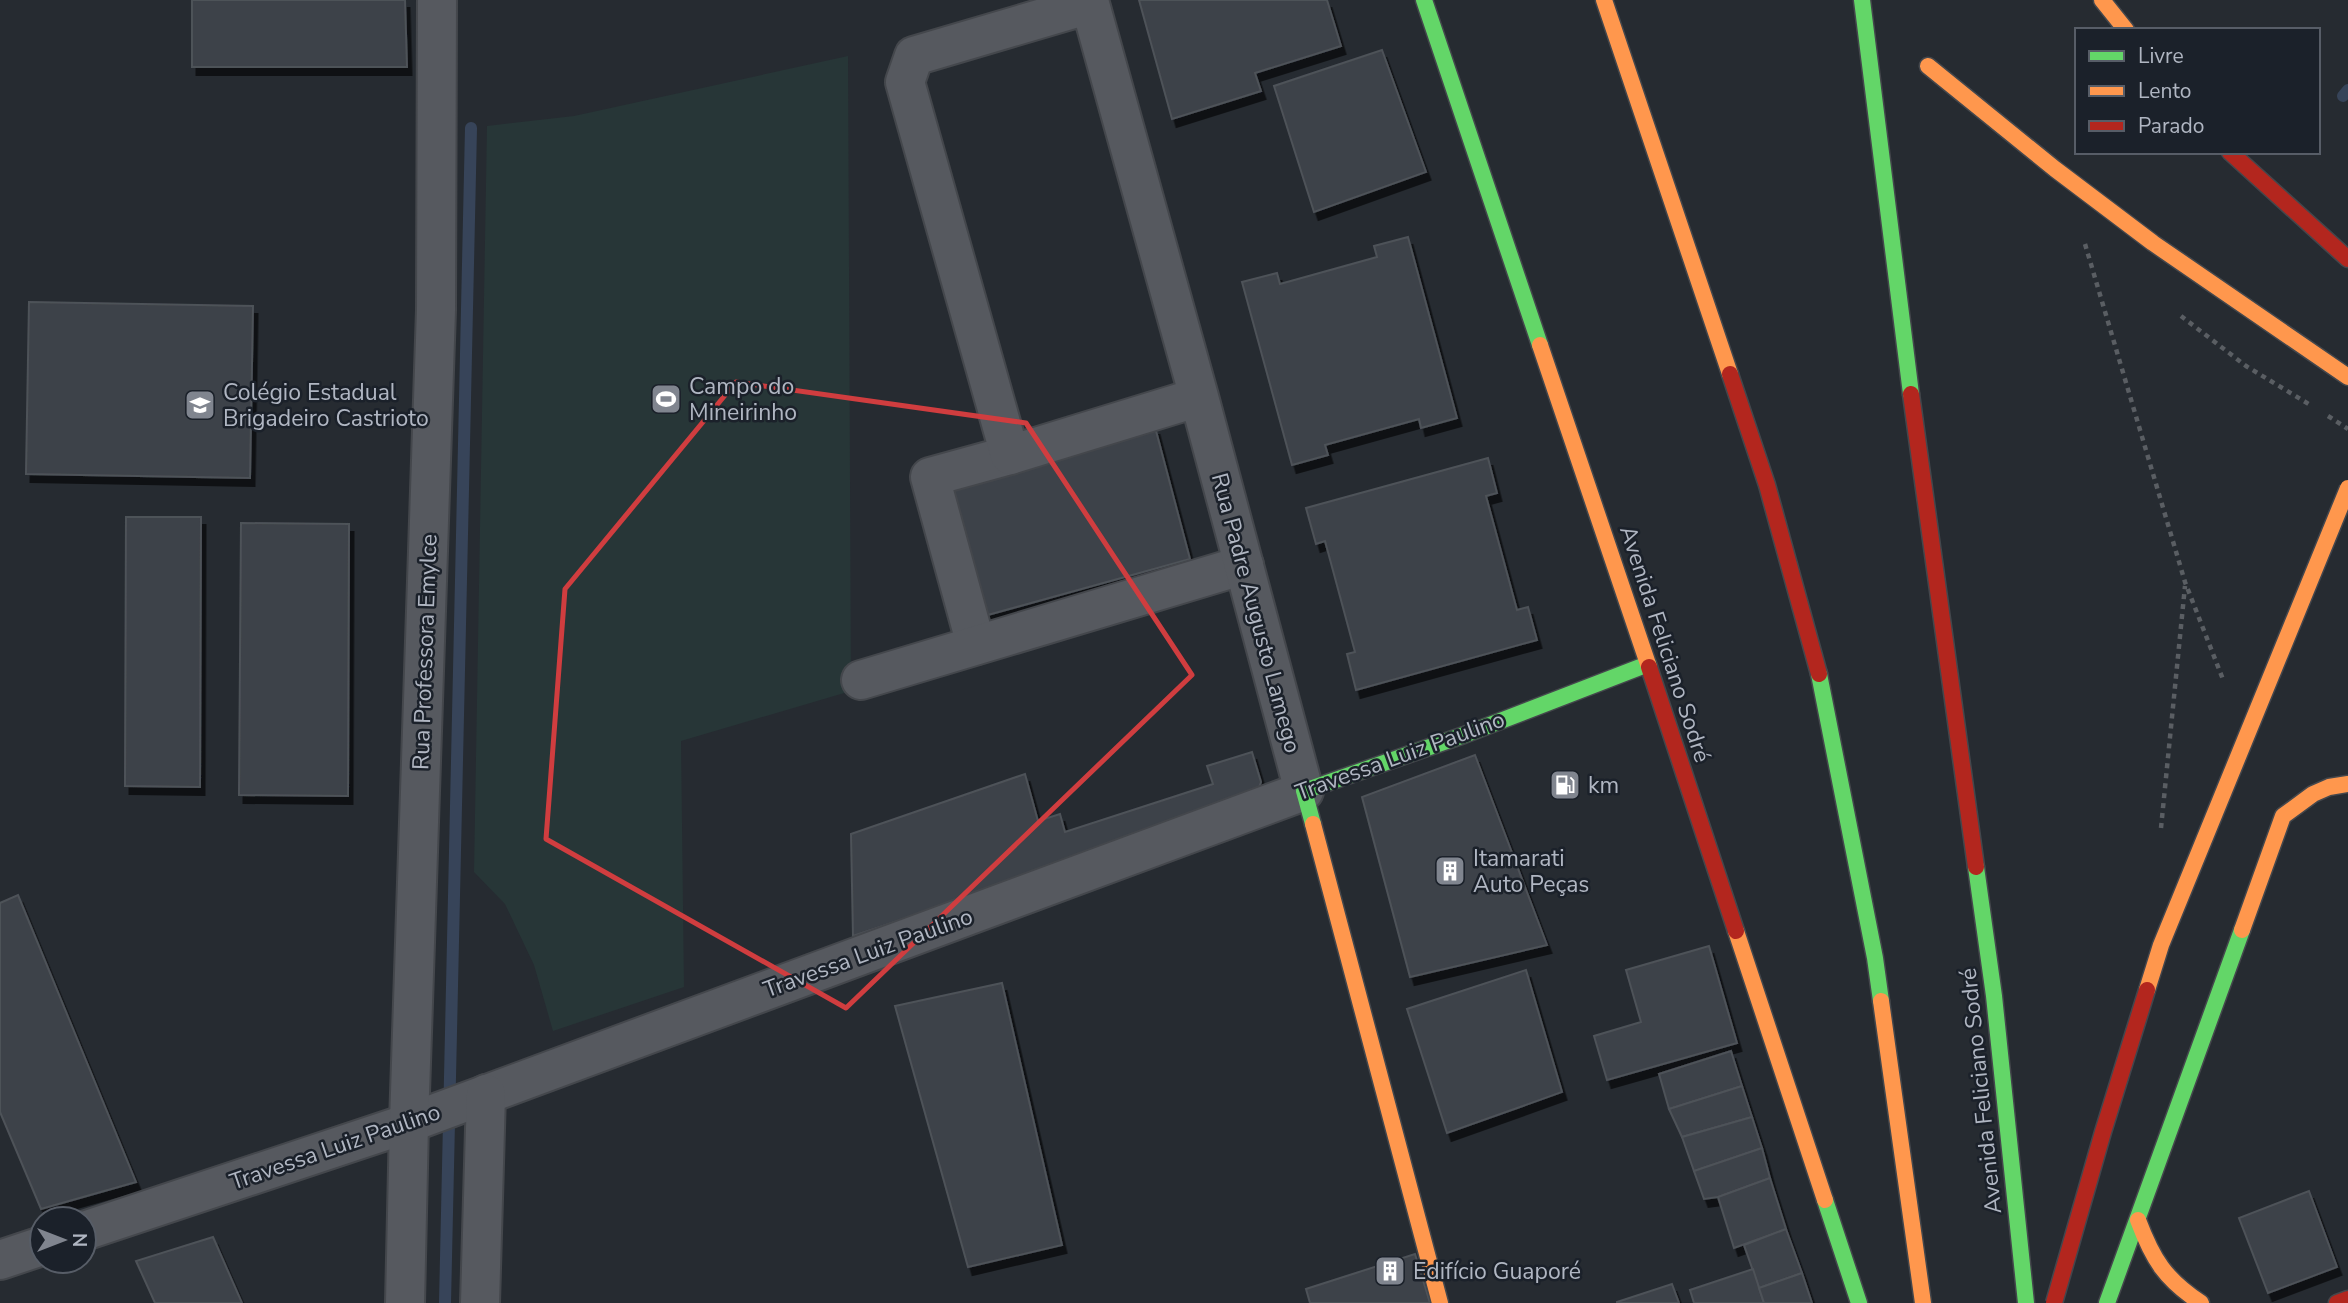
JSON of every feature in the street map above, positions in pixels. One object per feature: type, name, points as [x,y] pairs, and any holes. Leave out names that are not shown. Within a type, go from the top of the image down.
[{"type":"main road","name":"Avenida Feliciano Sodré","points":[[1424,0],[1648,664],[1858,1303]]},
{"type":"main road","points":[[1604,0],[1766,485],[1822,684],[1875,958],[1923,1303]]},
{"type":"main road","name":"Avenida Feliciano Sodré","points":[[1862,0],[1905,349],[1994,996],[2026,1303]]},
{"type":"main road","points":[[2102,0],[2124,28]]},
{"type":"main road","points":[[1928,66],[2055,169],[2153,243],[2348,377]]},
{"type":"main road","points":[[2232,154],[2348,259]]},
{"type":"main road","points":[[2023,1272],[2055,1303],[2102,1132],[2161,946],[2348,488]]},
{"type":"main road","name":"Travessa Luiz Paulino","points":[[1304,791],[1464,735],[1648,664]]},
{"type":"main road","points":[[2108,1303],[2283,816],[2303,798],[2332,785],[2348,783]]},
{"type":"main road","name":"Rua Padre Augusto Lamego","points":[[1304,791],[1440,1303]]},
{"type":"main road","points":[[2138,1220],[2153,1260],[2174,1285],[2201,1303]]},
{"type":"main road","points":[[2337,1303],[2348,1299]]},
{"type":"street","name":"Rua Professora Emylce","points":[[405,1303],[436,310],[437,0]]},
{"type":"street","name":"Rua Padre Augusto Lamego","points":[[1010,455],[905,82],[914,56],[1090,4],[1304,791]]},
{"type":"street","points":[[976,645],[930,478],[1199,397]]},
{"type":"street","points":[[860,680],[1244,565]]},
{"type":"street","name":"Travessa Luiz Paulino","points":[[98,1226],[409,1123],[1304,791]]},
{"type":"street","points":[[480,1303],[486,1094]]},
{"type":"street","points":[[0,1260],[28,1251]]},
{"type":"path","points":[[2095,252],[2085,243],[2185,582],[2224,684]]},
{"type":"path","points":[[2171,309],[2246,366],[2314,408]]},
{"type":"path","points":[[2325,415],[2348,429]]},
{"type":"path","points":[[2161,832],[2185,582]]},
{"type":"highlighted area","points":[[736,382],[1026,423],[1192,675],[846,1008],[546,839],[565,589]]},
{"type":"shaded area","name":"Campo do Mineirinho","points":[[848,56],[851,691],[681,741],[684,987],[553,1031],[534,965],[505,904],[474,872],[487,126],[574,116]]},
{"type":"building","points":[[192,0],[405,0],[407,67],[192,67]]},
{"type":"building","points":[[1139,0],[1327,0],[1341,46],[1255,73],[1261,91],[1172,119]]},
{"type":"building","points":[[1382,50],[1426,172],[1314,212],[1274,86]]},
{"type":"building","points":[[1408,237],[1457,418],[1421,428],[1419,419],[1325,445],[1328,455],[1292,465],[1242,282],[1277,273],[1280,284],[1377,257],[1374,246]]},
{"type":"building","points":[[29,302],[253,306],[250,478],[26,474]]},
{"type":"building","points":[[1155,427],[1190,559],[977,618],[942,489]]},
{"type":"building","points":[[1488,458],[1497,493],[1486,496],[1517,610],[1528,607],[1537,640],[1356,690],[1347,654],[1355,652],[1325,541],[1316,544],[1306,508]]},
{"type":"building","points":[[126,517],[201,517],[200,787],[125,786]]},
{"type":"building","points":[[241,523],[349,524],[348,796],[239,795]]},
{"type":"building","points":[[1252,752],[1261,782],[1254,802],[853,936],[851,834],[1025,774],[1038,821],[1060,814],[1065,832],[1213,784],[1207,766]]},
{"type":"building","name":"Itamarati Auto Peças","points":[[1475,755],[1547,945],[1410,977],[1362,797]]},
{"type":"building","points":[[18,895],[136,1182],[55,1205],[39,1205],[0,1112],[0,903]]},
{"type":"building","points":[[1709,946],[1737,1043],[1607,1080],[1594,1036],[1641,1022],[1626,970]]},
{"type":"building","points":[[1526,970],[1562,1092],[1447,1133],[1407,1009]]},
{"type":"building","points":[[1002,983],[1062,1245],[968,1267],[895,1006]]},
{"type":"building","points":[[1731,1051],[1742,1086],[1669,1109],[1659,1074]]},
{"type":"building","points":[[1742,1086],[1752,1117],[1682,1137],[1669,1109]]},
{"type":"building","points":[[1752,1117],[1762,1148],[1694,1171],[1682,1137]]},
{"type":"building","points":[[1762,1148],[1770,1178],[1718,1197],[1704,1199],[1694,1171]]},
{"type":"building","points":[[1770,1178],[1786,1229],[1734,1248],[1718,1197]]},
{"type":"building","points":[[2309,1191],[2337,1267],[2268,1293],[2239,1218]]},
{"type":"building","points":[[1786,1229],[1802,1273],[1759,1288],[1744,1245]]},
{"type":"building","points":[[213,1237],[242,1303],[155,1303],[136,1261]]},
{"type":"building","name":"Edifício Guaporé","points":[[1415,1254],[1430,1303],[1310,1303],[1306,1289]]},
{"type":"building","points":[[1753,1269],[1764,1303],[1694,1303],[1690,1290]]},
{"type":"building","points":[[1802,1273],[1812,1303],[1764,1303],[1759,1288]]},
{"type":"building","points":[[1672,1284],[1679,1303],[1617,1303],[1617,1302]]},
{"type":"waterway","points":[[2343,96],[2348,90]]},
{"type":"waterway","points":[[445,1303],[471,128]]},
{"type":"traffic: fast","points":[[1424,0],[1540,345]]},
{"type":"traffic: fast","points":[[1862,0],[1911,394]]},
{"type":"traffic: fast","points":[[1313,824],[1304,791],[1464,735],[1648,664]]},
{"type":"traffic: fast","points":[[1819,674],[1875,958],[1881,1001]]},
{"type":"traffic: fast","points":[[1976,867],[1994,996],[2026,1303]]},
{"type":"traffic: fast","points":[[2107,1303],[2242,930]]},
{"type":"traffic: fast","points":[[1825,1200],[1859,1303]]},
{"type":"traffic: slow","points":[[1604,0],[1730,374]]},
{"type":"traffic: slow","points":[[2102,0],[2124,28]]},
{"type":"traffic: slow","points":[[1928,66],[2055,169],[2153,243],[2348,377]]},
{"type":"traffic: slow","points":[[1540,345],[1649,667]]},
{"type":"traffic: slow","points":[[2147,990],[2161,945],[2348,488]]},
{"type":"traffic: slow","points":[[2242,930],[2283,816],[2313,794],[2329,787],[2348,784]]},
{"type":"traffic: slow","points":[[1313,824],[1440,1303]]},
{"type":"traffic: slow","points":[[1736,931],[1825,1200]]},
{"type":"traffic: slow","points":[[1881,1001],[1923,1303]]},
{"type":"traffic: slow","points":[[2138,1220],[2162,1268],[2178,1286],[2201,1303]]},
{"type":"traffic: jam","points":[[2232,154],[2348,259]]},
{"type":"traffic: jam","points":[[1730,374],[1767,485],[1819,674]]},
{"type":"traffic: jam","points":[[1911,394],[1976,867]]},
{"type":"traffic: jam","points":[[1649,667],[1736,931]]},
{"type":"traffic: jam","points":[[2054,1303],[2147,990]]},
{"type":"traffic: jam","points":[[2337,1303],[2348,1299]]},
{"type":"place","name":"Campo do Mineirinho","points":[[666,399]]},
{"type":"place","name":"Colégio Estadual Brigadeiro Castrioto","points":[[200,405]]},
{"type":"place","name":"km","points":[[1565,785]]},
{"type":"place","name":"Itamarati Auto Peças","points":[[1450,871]]},
{"type":"place","name":"Edifício Guaporé","points":[[1390,1271]]}]
